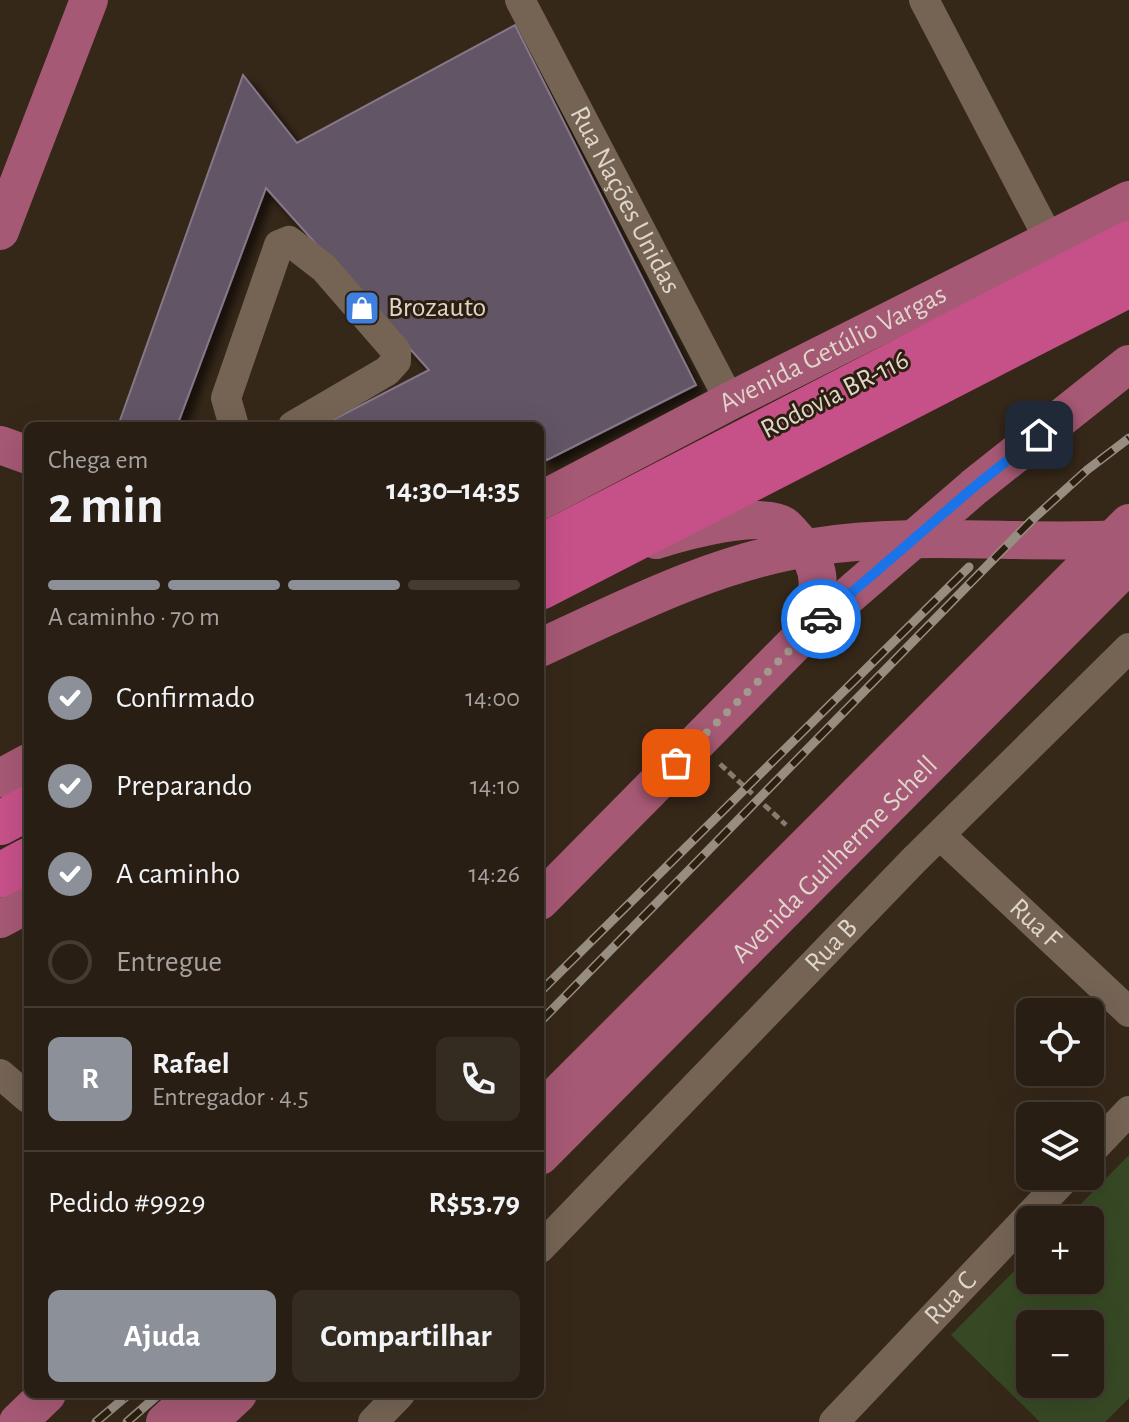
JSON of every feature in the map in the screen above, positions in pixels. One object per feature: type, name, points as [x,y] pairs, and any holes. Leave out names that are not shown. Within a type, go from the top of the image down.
[{"type":"highway","name":"Rodovia BR-116","points":[[544,545],[1129,243]]},
{"type":"highway","name":"Rodovia BR-116","points":[[544,586],[1129,285]]},
{"type":"highway","points":[[0,823],[24,810]]},
{"type":"highway","points":[[0,875],[24,862]]},
{"type":"main road","points":[[0,231],[89,0]]},
{"type":"main road","name":"Avenida Getúlio Vargas","points":[[544,499],[730,401],[1129,200]]},
{"type":"main road","points":[[544,897],[802,636],[974,487],[1129,364]]},
{"type":"main road","points":[[0,445],[24,454]]},
{"type":"main road","points":[[593,560],[688,530],[762,519],[783,524],[814,558],[816,569],[817,600],[802,636]]},
{"type":"main road","name":"Avenida Guilherme Schell","points":[[544,1152],[1129,523]]},
{"type":"main road","points":[[544,646],[715,572],[760,558],[813,547],[879,540],[1129,539]]},
{"type":"main road","name":"Avenida Guilherme Schell","points":[[544,1108],[799,876],[1129,564]]},
{"type":"main road","points":[[0,778],[24,765]]},
{"type":"main road","points":[[0,919],[24,906]]},
{"type":"main road","points":[[18,1422],[43,1398]]},
{"type":"main road","points":[[165,1422],[192,1398]]},
{"type":"main road","points":[[208,1422],[234,1398]]},
{"type":"street","name":"Rua Nações Unidas","points":[[520,0],[730,401]]},
{"type":"street","points":[[924,0],[1050,241]]},
{"type":"street","points":[[233,422],[226,398],[279,245],[289,241],[324,268],[396,351],[396,361],[387,371],[300,422]]},
{"type":"street","name":"Rua B","points":[[544,1244],[940,835],[1129,648]]},
{"type":"street","name":"Rua F","points":[[940,835],[1129,1012]]},
{"type":"street","points":[[0,1074],[24,1095]]},
{"type":"street","points":[[1104,1137],[1129,1111]]},
{"type":"street","name":"Rua C","points":[[834,1422],[1054,1190]]},
{"type":"street","points":[[373,1422],[396,1398]]},
{"type":"path","points":[[717,761],[786,826]]},
{"type":"green space","points":[[1129,1155],[1129,1398],[1105,1422],[1040,1422],[951,1335],[1016,1269],[1016,1294],[1104,1294],[1104,1206],[1079,1206],[1095,1190],[1104,1190],[1104,1180]]},
{"type":"building","points":[[515,25],[696,385],[547,460],[544,457],[544,422],[329,422],[429,370],[266,188],[178,422],[119,422],[243,75],[297,143]]},
{"type":"railway","points":[[544,1018],[1032,520],[1087,470],[1129,438]]},
{"type":"railway","points":[[544,988],[969,567]]},
{"type":"railway","points":[[96,1422],[124,1398]]},
{"type":"railway","points":[[127,1422],[154,1398]]},
{"type":"way so far","points":[[676,763],[821,619]]},
{"type":"place","name":"Brozauto","points":[[362,308]]},
{"type":"route","points":[[821,619],[1039,435]]}]
